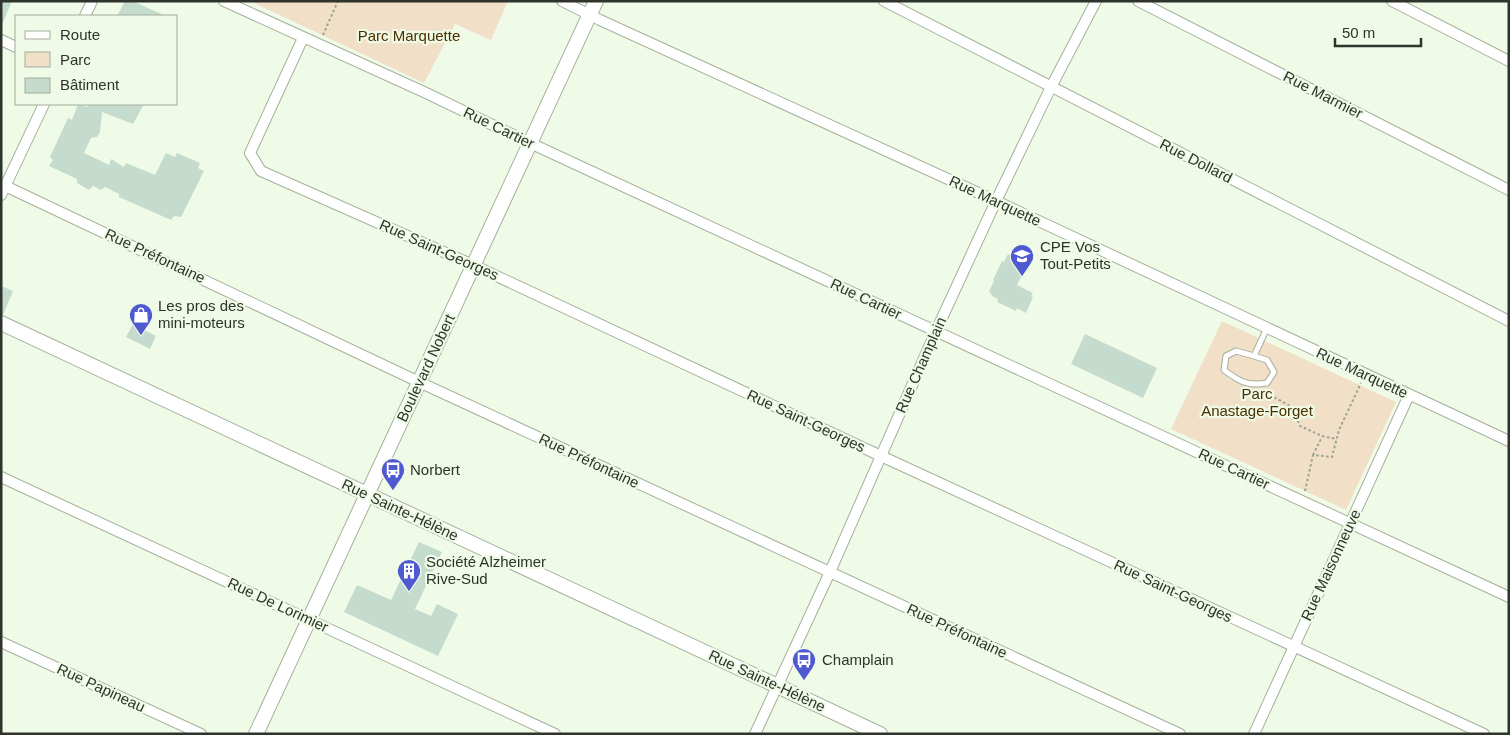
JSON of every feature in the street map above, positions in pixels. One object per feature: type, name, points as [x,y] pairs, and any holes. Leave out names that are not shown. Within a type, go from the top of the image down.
[{"type":"street","points":[[85,15],[92,1]]},
{"type":"street","name":"Rue Cartier","points":[[224,1],[424,92],[530,143],[1509,597]]},
{"type":"street","name":"Rue Marquette","points":[[562,1],[1509,441]]},
{"type":"street","name":"Boulevard Nobert","points":[[256,734],[596,1]]},
{"type":"street","name":"Rue Dollard","points":[[884,1],[1509,321]]},
{"type":"street","name":"Rue Champlain","points":[[754,734],[830,572],[936,331],[996,201],[1051,87],[1096,1]]},
{"type":"street","name":"Rue Marmier","points":[[1138,1],[1509,190]]},
{"type":"street","points":[[1392,1],[1509,61]]},
{"type":"street","name":"Rue Saint-Georges","points":[[303,38],[250,153],[261,171],[474,265],[881,456],[1484,734]]},
{"type":"street","points":[[1,40],[15,47]]},
{"type":"street","points":[[3,188],[44,105]]},
{"type":"street","name":"Rue Préfontaine","points":[[3,188],[1180,734]]},
{"type":"street","name":"Rue Sainte-Hélène","points":[[1,323],[880,734]]},
{"type":"street","name":"Rue Maisonneuve","points":[[1254,734],[1409,395]]},
{"type":"street","name":"Rue De Lorimier","points":[[1,477],[555,734]]},
{"type":"street","name":"Rue Papineau","points":[[1,642],[201,734]]},
{"type":"lane","points":[[1254,356],[1267,328]]},
{"type":"lane","points":[[1236,351],[1254,356],[1267,360],[1274,372],[1267,383],[1252,385],[1237,380],[1224,370],[1226,356],[1236,351]]},
{"type":"path","points":[[318,45],[338,1]]},
{"type":"path","points":[[1313,455],[1332,457],[1339,430],[1365,375]]},
{"type":"path","points":[[1267,383],[1270,395],[1292,407],[1300,426],[1322,436],[1337,439]]},
{"type":"path","points":[[1302,500],[1313,455],[1322,436]]},
{"type":"green space","name":"Parc Marquette","points":[[250,1],[508,1],[491,40],[455,24],[424,83]]},
{"type":"green space","name":"Parc Anastage-Forget","points":[[1222,321],[1396,402],[1346,510],[1171,429]]},
{"type":"building","points":[[1,1],[12,1],[1,27]]},
{"type":"building","points":[[125,1],[132,1],[164,15],[118,15]]},
{"type":"building","points":[[78,105],[87,107],[86,105],[143,105],[133,124],[102,112],[100,132],[97,137],[91,138],[84,153],[109,165],[111,159],[124,167],[126,163],[155,175],[166,153],[175,157],[177,153],[200,163],[198,168],[204,171],[181,217],[174,216],[171,220],[119,197],[119,194],[105,187],[101,190],[93,186],[89,190],[77,183],[77,179],[49,166],[53,160],[50,157],[68,118],[72,120]]},
{"type":"building","points":[[1008,254],[1028,263],[1017,285],[1033,293],[1026,313],[1017,308],[1016,311],[997,302],[998,299],[992,296],[989,291],[1002,261],[1004,262]]},
{"type":"building","points":[[1,286],[13,291],[3,315],[1,314]]},
{"type":"building","name":"Les pros des mini-moteurs","points":[[133,324],[156,336],[150,349],[126,337]]},
{"type":"building","points":[[1085,334],[1157,368],[1143,398],[1071,364]]},
{"type":"building","name":"Société Alzheimer Rive-Sud","points":[[419,542],[442,552],[415,609],[431,616],[437,604],[458,614],[438,656],[344,612],[357,585],[391,600]]},
{"type":"place","name":"CPE Vos Tout-Petits","points":[[1022,277]]},
{"type":"place","name":"Les pros des mini-moteurs","points":[[141,336]]},
{"type":"place","name":"Norbert","points":[[393,491]]},
{"type":"place","name":"Société Alzheimer Rive-Sud","points":[[409,592]]},
{"type":"place","name":"Champlain","points":[[804,681]]}]
